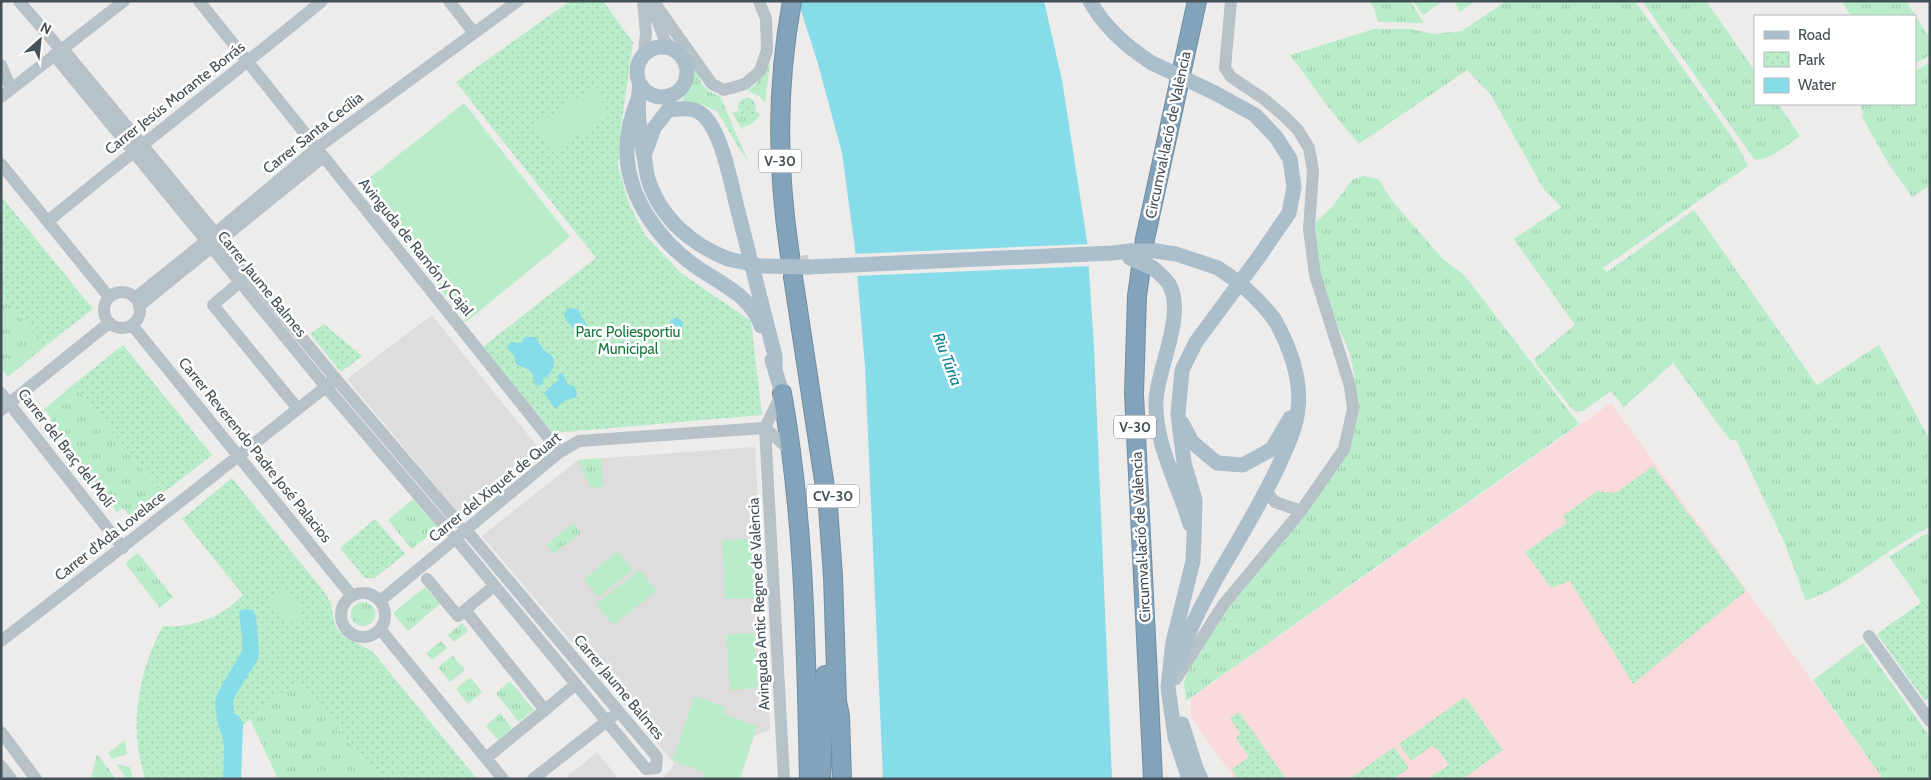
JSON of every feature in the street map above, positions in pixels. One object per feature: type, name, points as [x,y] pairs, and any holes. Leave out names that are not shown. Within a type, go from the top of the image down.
[{"type":"highway","points":[[787,67],[792,1]]},
{"type":"highway","name":"CV-30","points":[[801,1],[787,67],[790,191],[799,266],[816,358],[834,508],[840,606],[842,701],[840,716]]},
{"type":"highway","name":"Circumval·lació de València","points":[[1153,779],[1134,394],[1137,296],[1145,239],[1197,1]]},
{"type":"highway","points":[[799,266],[810,380],[828,507],[842,779]]},
{"type":"highway","points":[[782,393],[792,452],[801,537],[809,779]]},
{"type":"highway","points":[[821,779],[826,614],[824,487]]},
{"type":"main road","points":[[1090,1],[1098,16],[1130,49],[1152,63],[1255,114],[1276,137],[1290,159],[1294,187],[1289,213],[1196,342],[1182,370],[1178,414],[1184,463],[1195,500],[1193,561],[1173,642],[1168,687],[1174,737],[1188,779]]},
{"type":"main road","points":[[639,92],[647,92],[660,97],[669,96],[682,87],[687,71],[692,64],[672,49],[657,47],[644,54],[637,66],[640,142],[649,182],[655,196],[672,221],[692,241],[728,259],[761,266],[834,266],[1112,253],[1130,254],[1156,251],[1176,254],[1218,268],[1253,294],[1274,319],[1284,336],[1296,374],[1298,409],[1290,440],[1266,492],[1203,604],[1183,646],[1176,679],[1177,706],[1185,736],[1201,779]]},
{"type":"main road","points":[[639,92],[632,113],[626,154],[629,173],[644,210],[667,242],[680,254],[697,268],[733,290],[749,303],[758,318],[782,393]]},
{"type":"main road","points":[[644,156],[650,117],[660,97]]},
{"type":"main road","points":[[644,156],[654,128],[668,110],[687,108],[697,110],[711,125],[720,145],[735,199],[772,346],[775,370]]},
{"type":"main road","points":[[1130,254],[1153,268],[1169,285],[1174,310],[1156,400],[1157,416],[1163,448],[1194,538]]},
{"type":"main road","points":[[1178,414],[1192,442],[1217,463],[1243,465],[1272,449],[1290,420],[1296,374]]},
{"type":"street","name":"Carrer Jaume Balmes","points":[[19,1],[137,148],[214,240],[331,383],[494,586],[646,769],[656,768],[657,758],[619,712],[462,526],[331,383],[240,282],[214,240]]},
{"type":"street","points":[[1,65],[6,93],[124,1]]},
{"type":"street","name":"Avinguda de Ramón y Cajal","points":[[199,1],[249,61],[560,452]]},
{"type":"street","name":"Carrer Jesús Morante Borrás","points":[[48,221],[322,1]]},
{"type":"street","points":[[449,1],[474,33]]},
{"type":"street","name":"Carrer Santa Cecília","points":[[137,302],[320,152],[518,1]]},
{"type":"street","points":[[647,1],[652,8],[664,41],[672,49]]},
{"type":"street","points":[[644,54],[647,1]]},
{"type":"street","points":[[647,1],[656,4],[692,64],[712,84],[724,90],[745,84],[760,70],[767,50],[766,19],[759,1]]},
{"type":"street","points":[[1176,679],[1223,605],[1301,511],[1344,448],[1352,409],[1350,386],[1315,275],[1309,229],[1313,171],[1309,148],[1298,130],[1284,116],[1264,99],[1231,77],[1225,68],[1231,1]]},
{"type":"street","points":[[1,164],[109,297]]},
{"type":"street","points":[[240,282],[213,305],[298,409]]},
{"type":"street","points":[[125,292],[137,302],[139,316],[132,325],[123,329],[109,323],[103,310],[109,297],[125,292]]},
{"type":"street","points":[[6,407],[109,323]]},
{"type":"street","name":"Carrer Reverendo Padre José Palacios","points":[[132,325],[352,596]]},
{"type":"street","name":"Carrer d'Ada Lovelace","points":[[1,641],[123,548],[331,383]]},
{"type":"street","name":"Carrer del Braç del Molí","points":[[1,393],[6,407],[123,548]]},
{"type":"street","points":[[782,393],[764,428],[792,452]]},
{"type":"street","name":"Carrer del Xiquet de Quart","points":[[380,601],[452,534],[560,452],[579,441],[764,428]]},
{"type":"street","name":"Avinguda Antic Regne de València","points":[[764,428],[784,779]]},
{"type":"street","points":[[1266,492],[1276,502],[1301,511]]},
{"type":"street","points":[[428,579],[458,616],[494,586]]},
{"type":"street","points":[[370,594],[380,601],[385,618],[380,629],[374,634],[367,637],[359,637],[346,629],[342,622],[342,607],[352,596],[370,594]]},
{"type":"street","points":[[465,610],[545,710]]},
{"type":"street","points":[[380,629],[503,779]]},
{"type":"street","points":[[1869,636],[1928,714]]},
{"type":"street","points":[[486,758],[576,684]]},
{"type":"street","points":[[533,779],[619,712]]},
{"type":"street","points":[[1,732],[36,779]]},
{"type":"street","points":[[1,766],[11,779]]},
{"type":"shaded area","points":[[432,315],[542,452],[459,514],[347,379]]},
{"type":"shaded area","points":[[1611,403],[1883,779],[1235,779],[1191,718],[1191,698]]},
{"type":"shaded area","points":[[755,447],[770,730],[754,736],[740,779],[660,779],[670,771],[674,763],[482,536],[578,460]]},
{"type":"shaded area","points":[[597,752],[619,779],[564,779]]},
{"type":"green space","name":"Parc Poliesportiu Municipal","points":[[570,1],[603,1],[633,42],[621,126],[618,167],[629,204],[645,235],[681,273],[751,321],[762,415],[553,433],[483,347],[596,258],[456,82]]},
{"type":"green space","points":[[1369,1],[1410,1],[1424,23],[1378,22],[1374,8]]},
{"type":"green space","points":[[1413,1],[1443,1],[1423,15]]},
{"type":"green space","points":[[1454,1],[1475,1],[1460,12]]},
{"type":"green space","points":[[1506,1],[1635,1],[1736,143],[1748,166],[1603,268],[1607,272],[1694,210],[1817,385],[1879,345],[1930,441],[1930,527],[1899,545],[1854,576],[1806,601],[1785,544],[1736,440],[1730,440],[1673,363],[1624,407],[1611,391],[1583,411],[1577,412],[1571,408],[1537,365],[1534,359],[1575,325],[1514,239],[1561,207],[1543,188],[1491,95],[1467,70],[1359,144],[1332,112],[1290,55],[1374,29],[1410,29],[1434,34],[1462,31]]},
{"type":"green space","points":[[1642,1],[1706,1],[1754,70],[1754,105],[1779,105],[1800,136],[1771,156],[1759,160],[1754,159]]},
{"type":"green space","points":[[1842,1],[1906,1],[1915,15],[1850,15]]},
{"type":"green space","points":[[1916,17],[1930,39],[1930,55],[1916,63]]},
{"type":"green space","points":[[1930,62],[1930,185],[1912,197],[1887,161],[1862,117],[1863,113],[1860,106],[1916,105],[1916,70]]},
{"type":"green space","points":[[770,64],[765,103],[759,96],[748,91],[755,85]]},
{"type":"green space","points":[[693,66],[699,72],[700,80],[705,87],[712,93],[720,96],[748,161],[717,111],[702,105],[682,101],[691,82]]},
{"type":"green space","points":[[593,88],[611,115],[551,153],[534,126]]},
{"type":"green space","points":[[743,98],[751,98],[756,103],[754,114],[743,116],[738,111],[738,103]]},
{"type":"green space","points":[[464,103],[570,237],[466,322],[359,186]]},
{"type":"green space","points":[[738,111],[740,113],[753,113],[755,111],[761,114],[752,124],[741,128],[732,112]]},
{"type":"green space","points":[[1363,176],[1378,179],[1394,203],[1442,258],[1465,276],[1579,424],[1186,701],[1184,682],[1187,673],[1229,607],[1308,511],[1357,412],[1357,395],[1353,369],[1349,352],[1333,316],[1323,283],[1318,260],[1315,225],[1331,208],[1352,180]]},
{"type":"green space","points":[[1,196],[93,309],[44,347],[1,293]]},
{"type":"green space","points":[[1,293],[44,347],[8,377],[1,368]]},
{"type":"green space","points":[[324,324],[362,356],[341,372],[310,334]]},
{"type":"green space","points":[[123,345],[212,455],[162,494],[74,384]]},
{"type":"green space","points":[[74,384],[162,494],[131,518],[123,508],[117,512],[47,424],[52,419],[44,409]]},
{"type":"green space","points":[[601,458],[603,487],[591,488],[578,460]]},
{"type":"green space","points":[[1653,466],[1746,591],[1633,684],[1570,581],[1551,588],[1525,552],[1567,523],[1563,516],[1597,491],[1616,493]]},
{"type":"green space","points":[[232,478],[325,593],[331,603],[337,629],[345,637],[372,651],[477,779],[379,779],[299,680],[243,725],[221,732],[224,743],[223,779],[145,779],[137,740],[138,701],[147,662],[163,626],[193,624],[208,619],[224,611],[243,595],[182,519]]},
{"type":"green space","points":[[413,499],[438,528],[412,549],[388,520]]},
{"type":"green space","points":[[375,519],[405,554],[375,578],[365,578],[340,548]]},
{"type":"green space","points":[[573,523],[581,533],[553,554],[546,545]]},
{"type":"green space","points":[[1930,533],[1930,596],[1921,602],[1889,557]]},
{"type":"green space","points":[[754,539],[757,598],[725,599],[722,540]]},
{"type":"green space","points":[[618,551],[633,570],[598,597],[584,579]]},
{"type":"green space","points":[[138,553],[173,597],[160,608],[125,563]]},
{"type":"green space","points":[[640,570],[657,591],[613,625],[596,604]]},
{"type":"green space","points":[[425,587],[440,604],[408,631],[393,613]]},
{"type":"green space","points":[[280,589],[286,591],[302,611],[299,618],[293,623],[289,622],[271,601],[274,594]]},
{"type":"green space","points":[[1930,596],[1930,697],[1925,701],[1877,634]]},
{"type":"green space","points":[[363,602],[371,606],[375,614],[371,622],[363,626],[355,622],[351,614],[355,606]]},
{"type":"green space","points":[[462,623],[468,631],[454,642],[448,635]]},
{"type":"green space","points":[[754,633],[758,688],[730,690],[726,635]]},
{"type":"green space","points":[[441,641],[447,648],[432,660],[426,653]]},
{"type":"green space","points":[[1863,643],[1930,737],[1930,779],[1883,779],[1813,680]]},
{"type":"green space","points":[[453,656],[465,670],[450,682],[438,667]]},
{"type":"green space","points":[[470,677],[482,692],[468,704],[456,689]]},
{"type":"green space","points":[[299,680],[379,779],[278,779],[250,719]]},
{"type":"green space","points":[[510,681],[534,710],[519,722],[496,693]]},
{"type":"green space","points":[[695,696],[725,707],[723,714],[757,726],[740,779],[703,779],[705,771],[672,760]]},
{"type":"green space","points":[[1465,697],[1503,750],[1463,779],[1427,779],[1449,765],[1437,748],[1435,749],[1432,746],[1411,761],[1399,744]]},
{"type":"green space","points":[[1239,712],[1286,779],[1238,779],[1232,769],[1249,757],[1236,738],[1240,734],[1230,718]]},
{"type":"green space","points":[[500,713],[512,728],[498,740],[486,726]]},
{"type":"green space","points":[[125,740],[127,754],[112,759],[108,753]]},
{"type":"green space","points":[[1394,747],[1409,768],[1393,779],[1349,779]]},
{"type":"green space","points":[[97,754],[116,779],[91,779]]},
{"type":"green space","points":[[116,764],[130,767],[133,779],[127,779]]},
{"type":"water","name":"Riu Túria","points":[[798,1],[1044,1],[1062,80],[1087,241],[1094,347],[1112,779],[883,779],[865,366],[855,249],[842,153],[818,64]]},
{"type":"water","points":[[567,309],[579,310],[587,324],[589,329],[586,334],[578,334],[566,320],[564,314]]},
{"type":"water","points":[[673,318],[679,318],[683,325],[679,332],[673,332],[669,328],[669,322]]},
{"type":"water","points":[[525,337],[535,337],[544,350],[553,358],[553,368],[543,379],[542,385],[536,386],[532,373],[516,364],[514,355],[507,348],[510,342],[521,343]]},
{"type":"water","points":[[560,373],[563,374],[568,384],[574,386],[577,392],[576,397],[565,401],[555,409],[544,393],[558,380]]},
{"type":"water","points":[[243,609],[253,610],[256,616],[259,653],[257,661],[233,702],[234,713],[240,717],[243,725],[241,779],[223,779],[224,743],[217,720],[215,703],[217,694],[242,651],[239,612]]},
{"type":"pier","points":[[1090,244],[1091,266],[855,276],[853,254]]},
{"type":"tunnel","points":[[799,256],[802,277]]}]
